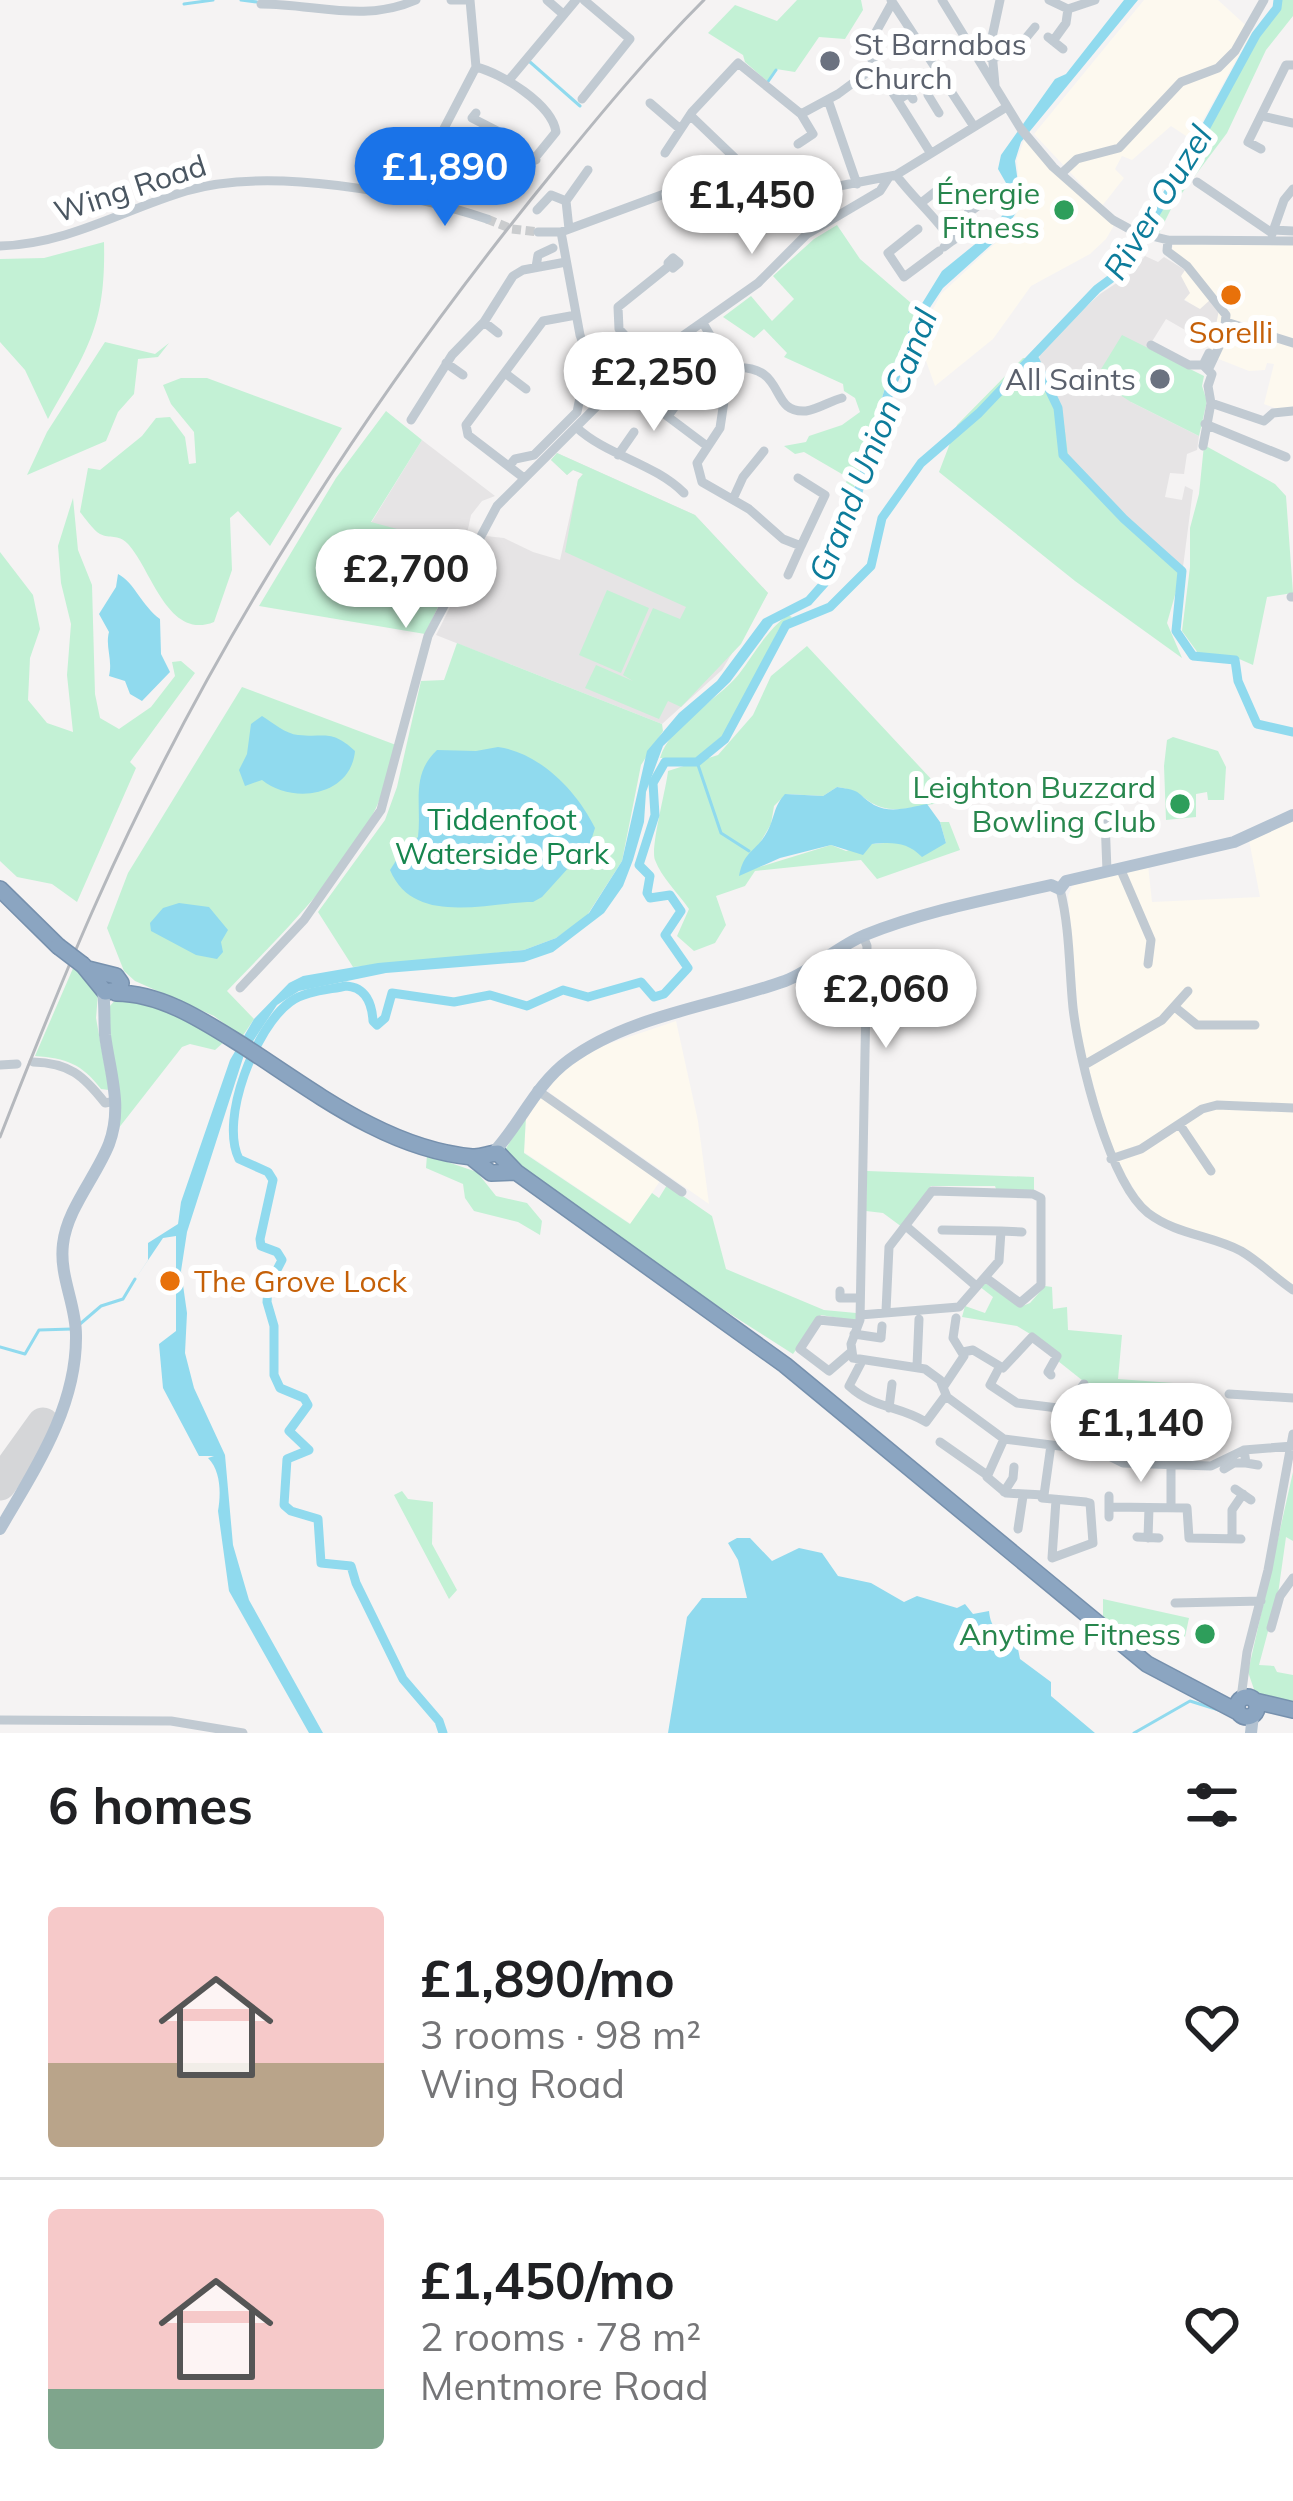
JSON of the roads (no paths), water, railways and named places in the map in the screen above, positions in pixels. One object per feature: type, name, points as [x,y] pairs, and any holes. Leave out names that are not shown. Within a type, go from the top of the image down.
[{"type":"highway","points":[[0,889],[110,989],[173,1007],[220,1031],[369,1124],[404,1139],[496,1159],[785,1365],[1147,1664],[1245,1709],[1293,1710]]},
{"type":"main road","points":[[496,1159],[537,1090],[570,1058],[602,1042],[787,980],[863,936],[976,900],[1234,842],[1293,815]]},
{"type":"main road","points":[[0,1529],[37,1468],[63,1409],[76,1339],[63,1245],[70,1219],[100,1165],[115,1122],[106,1039],[110,989]]},
{"type":"street","points":[[374,0],[378,13]]},
{"type":"street","points":[[261,4],[378,13],[416,0]]},
{"type":"street","points":[[422,197],[437,140],[476,67],[470,0],[451,0]]},
{"type":"street","points":[[547,0],[563,14]]},
{"type":"street","points":[[509,80],[580,0],[630,39],[582,99]]},
{"type":"street","points":[[941,0],[989,65],[1004,112],[1044,157],[1066,169],[1097,208],[1135,232],[1168,240],[1293,231]]},
{"type":"street","points":[[989,65],[1000,0]]},
{"type":"street","points":[[1049,0],[1068,9],[1095,0]]},
{"type":"street","points":[[1066,169],[1077,159],[1120,148],[1181,82],[1218,68],[1235,51],[1264,0]]},
{"type":"street","points":[[930,152],[866,45],[891,1],[973,124]]},
{"type":"street","points":[[1055,42],[1068,9]]},
{"type":"street","points":[[989,65],[1016,50],[1036,28]]},
{"type":"street","points":[[1261,149],[1246,141],[1291,64],[1276,57]]},
{"type":"street","points":[[665,153],[679,128],[738,63],[801,114],[816,133],[798,144]]},
{"type":"street","points":[[801,114],[876,66]]},
{"type":"street","points":[[446,161],[485,183],[509,190],[555,136],[556,124],[509,80],[476,67]]},
{"type":"street","points":[[933,103],[950,91]]},
{"type":"street","points":[[898,100],[909,93],[913,99]]},
{"type":"street","points":[[828,100],[856,184]]},
{"type":"street","points":[[650,103],[679,128]]},
{"type":"street","points":[[538,232],[565,231],[675,190],[813,191],[892,176],[973,124],[1004,112]]},
{"type":"street","points":[[476,113],[472,118],[480,125],[507,136],[536,160]]},
{"type":"street","points":[[690,115],[737,160],[739,189]]},
{"type":"street","points":[[1262,116],[1293,123]]},
{"type":"street","points":[[588,170],[566,201],[566,260],[576,315],[603,397]]},
{"type":"street","points":[[892,176],[931,210],[945,246]]},
{"type":"street","points":[[240,988],[321,898],[381,810],[428,636],[497,506],[603,397],[758,283],[807,234],[885,187],[892,176]]},
{"type":"street","name":"Wing Road","points":[[0,246],[66,236],[178,193],[236,181],[422,197],[487,219]]},
{"type":"street","points":[[1197,182],[1272,234],[1293,241]]},
{"type":"street","points":[[921,203],[945,184]]},
{"type":"street","points":[[1272,234],[1293,189]]},
{"type":"street","points":[[537,210],[548,196],[566,201]]},
{"type":"street","points":[[919,229],[888,253],[904,277],[976,224],[968,213],[989,197]]},
{"type":"street","points":[[1168,240],[1167,251],[1187,266],[1222,307],[1226,322],[1206,366],[1211,404],[1202,446]]},
{"type":"street","points":[[536,267],[538,255],[553,248]]},
{"type":"street","points":[[415,419],[446,363],[484,322],[513,276],[581,256]]},
{"type":"street","points":[[648,360],[619,328],[616,318],[624,299],[669,266]]},
{"type":"street","points":[[524,478],[465,430],[543,321],[576,315]]},
{"type":"street","points":[[484,322],[498,333]]},
{"type":"street","points":[[703,322],[729,368],[721,428],[698,463],[699,477],[773,533],[801,546]]},
{"type":"street","points":[[1226,322],[1293,343]]},
{"type":"street","points":[[1151,345],[1189,365],[1206,366]]},
{"type":"street","points":[[446,363],[463,376]]},
{"type":"street","points":[[729,368],[762,370],[791,409],[809,410],[842,398]]},
{"type":"street","points":[[505,373],[526,389]]},
{"type":"street","points":[[508,466],[539,451],[577,412],[582,388],[595,382]]},
{"type":"street","points":[[641,384],[668,416],[707,446]]},
{"type":"street","points":[[668,416],[686,391]]},
{"type":"street","points":[[1211,404],[1264,421],[1273,413],[1293,411]]},
{"type":"street","points":[[1205,424],[1286,457]]},
{"type":"street","points":[[576,427],[602,448],[674,478],[684,493]]},
{"type":"street","points":[[618,455],[634,432]]},
{"type":"street","points":[[733,499],[743,476],[764,451]]},
{"type":"street","points":[[788,575],[829,498],[798,478]]},
{"type":"street","points":[[1105,819],[1114,870],[1151,940],[1148,964]]},
{"type":"street","points":[[1059,885],[1071,947],[1073,1009],[1111,1160],[1125,1188],[1147,1212],[1181,1233],[1238,1250],[1293,1290]]},
{"type":"street","points":[[863,936],[867,946],[858,1324],[850,1353],[829,1372],[800,1349],[819,1320],[858,1324],[881,1338],[882,1326]]},
{"type":"street","points":[[1086,1064],[1118,1049],[1176,1008],[1188,991]]},
{"type":"street","points":[[1176,1008],[1197,1025],[1255,1025]]},
{"type":"street","points":[[33,1062],[65,1065],[112,1100]]},
{"type":"street","points":[[0,1065],[17,1064]]},
{"type":"street","points":[[537,1090],[682,1192]]},
{"type":"street","points":[[1111,1160],[1141,1149],[1202,1109],[1217,1105],[1293,1108]]},
{"type":"street","points":[[1180,1125],[1211,1171]]},
{"type":"street","points":[[657,1194],[666,1181]]},
{"type":"street","points":[[886,1311],[889,1249],[932,1191],[1037,1196],[1044,1205],[1041,1286],[1020,1303],[981,1282],[907,1227]]},
{"type":"street","points":[[942,1230],[982,1236],[1022,1232]]},
{"type":"street","points":[[961,1230],[962,1246]]},
{"type":"street","points":[[858,1324],[886,1311],[959,1307],[999,1261],[1001,1231]]},
{"type":"street","points":[[840,1298],[860,1294]]},
{"type":"street","points":[[862,1361],[850,1388],[876,1406],[908,1410],[926,1422],[963,1359],[953,1338],[956,1318]]},
{"type":"street","points":[[917,1366],[919,1319]]},
{"type":"street","points":[[1048,1372],[1057,1356],[1029,1337],[990,1384],[1017,1403],[1066,1409]]},
{"type":"street","points":[[963,1352],[973,1350],[999,1368]]},
{"type":"street","points":[[850,1353],[862,1361],[917,1366],[1004,1439],[1095,1450],[1124,1463],[1210,1466],[1244,1450],[1292,1442],[1247,1652],[1245,1709]]},
{"type":"street","points":[[890,1408],[892,1384]]},
{"type":"street","points":[[1042,1498],[1066,1409],[1084,1384]]},
{"type":"street","points":[[1229,1394],[1293,1398]]},
{"type":"street","points":[[1095,1450],[1106,1402]]},
{"type":"street","points":[[1110,1455],[1118,1407]]},
{"type":"street","points":[[1116,1424],[1154,1435]]},
{"type":"street","points":[[952,1450],[962,1436]]},
{"type":"street","points":[[987,1475],[1004,1439]]},
{"type":"street","points":[[940,1442],[1004,1492],[1082,1502]]},
{"type":"street","points":[[1224,1469],[1252,1464],[1244,1450]]},
{"type":"street","points":[[1171,1508],[1172,1465]]},
{"type":"street","points":[[1004,1492],[1015,1468]]},
{"type":"street","points":[[1056,1500],[1052,1558],[1093,1543],[1079,1486]]},
{"type":"street","points":[[1109,1507],[1189,1509],[1189,1538],[1236,1539],[1232,1510],[1243,1494]]},
{"type":"street","points":[[1018,1529],[1023,1496]]},
{"type":"street","points":[[1148,1538],[1149,1508]]},
{"type":"street","points":[[1271,1628],[1289,1580]]},
{"type":"street","points":[[1175,1603],[1261,1601]]},
{"type":"street","points":[[1276,1609],[1289,1611]]},
{"type":"street","points":[[0,1720],[168,1720],[243,1733]]},
{"type":"water","name":"Grand Union Canal","points":[[1124,0],[1138,0],[1021,142],[1015,161],[1017,211],[1001,236],[943,288],[927,312],[895,389],[847,542],[828,586],[811,605],[773,624],[730,682],[663,746],[646,792],[644,822],[633,860],[623,886],[604,913],[553,952],[524,962],[386,973],[299,991],[277,1005],[244,1055],[187,1232],[181,1271],[187,1313],[185,1353],[194,1388],[225,1455],[233,1545],[249,1600],[323,1733],[309,1733],[229,1591],[219,1483],[208,1458],[214,1456],[199,1456],[163,1388],[159,1344],[176,1331],[176,1236],[163,1238],[134,1281],[148,1260],[148,1243],[178,1224],[181,1202],[230,1060],[254,1019],[289,983],[303,976],[378,963],[524,950],[556,938],[589,913],[622,861],[647,751],[679,713],[717,681],[763,619],[806,597],[821,580],[889,375],[918,310],[942,271],[990,232],[1007,209],[1010,190],[998,169],[1001,155],[1055,79],[1066,74]]},
{"type":"water","points":[[118,574],[160,619],[161,654],[170,672],[142,701],[130,694],[125,681],[109,676],[109,632],[99,614],[116,587]]},
{"type":"water","points":[[262,716],[293,734],[340,740],[355,751],[351,766],[332,787],[319,792],[289,792],[262,780],[245,786],[239,770],[247,754],[251,724]]},
{"type":"water","points":[[498,747],[528,757],[556,776],[595,828],[590,844],[533,902],[453,907],[416,899],[401,888],[390,870],[418,837],[423,770],[437,750]]},
{"type":"water","points":[[837,787],[856,791],[887,809],[927,804],[940,822],[946,843],[922,857],[893,843],[872,844],[863,855],[831,845],[780,858],[739,876],[785,794],[823,796]]},
{"type":"water","points":[[179,903],[209,907],[228,930],[217,959],[196,955],[151,931],[150,923],[163,908]]},
{"type":"water","points":[[750,1538],[772,1561],[799,1548],[822,1553],[838,1576],[871,1583],[904,1602],[917,1596],[957,1608],[965,1604],[973,1614],[989,1611],[997,1630],[1016,1639],[1020,1659],[1051,1682],[1051,1696],[1095,1733],[668,1733],[687,1617],[702,1598],[747,1598],[738,1560],[728,1543]]},
{"type":"waterway","points":[[184,4],[213,0]]},
{"type":"waterway","points":[[241,0],[257,2]]},
{"type":"waterway","name":"River Ouzel","points":[[443,1733],[439,1721],[403,1679],[351,1566],[321,1563],[318,1519],[284,1505],[287,1459],[309,1450],[289,1431],[308,1405],[304,1398],[280,1388],[274,1375],[268,1287],[282,1260],[277,1252],[261,1246],[260,1239],[273,1180],[268,1172],[239,1159],[234,1142],[237,1098],[254,1052],[290,1002],[346,986],[367,998],[377,1025],[385,1018],[392,993],[454,1002],[490,995],[527,1006],[563,990],[588,997],[641,982],[654,997],[664,994],[688,968],[665,935],[681,911],[670,895],[650,898],[650,876],[639,865],[655,815],[653,783],[665,762],[697,762],[725,739],[786,625],[830,607],[871,566],[882,518],[921,463],[979,413],[1097,289],[1120,272],[1278,0]]},
{"type":"waterway","points":[[530,62],[580,106]]},
{"type":"waterway","points":[[767,83],[776,70]]},
{"type":"waterway","points":[[1034,358],[1058,408],[1063,455],[1182,571],[1176,631],[1193,656],[1235,660],[1238,681],[1257,724],[1293,732]]},
{"type":"waterway","points":[[697,762],[721,833],[749,851]]},
{"type":"waterway","points":[[80,1324],[101,1306],[123,1299],[135,1279]]},
{"type":"waterway","points":[[0,1347],[25,1354],[39,1330],[72,1329]]},
{"type":"waterway","points":[[1134,1733],[1190,1701],[1222,1711]]},
{"type":"tunnel","points":[[487,219],[538,232]]},
{"type":"railway","points":[[0,1137],[71,960],[143,804],[192,708],[301,521],[360,430],[487,255],[608,105],[704,0]]},
{"type":"place","name":"St Barnabas Church","points":[[830,61]]},
{"type":"place","name":"Énergie Fitness","points":[[1064,210]]},
{"type":"place","name":"Sorelli","points":[[1231,295]]},
{"type":"place","name":"All Saints","points":[[1160,379]]},
{"type":"place","name":"Leighton Buzzard Bowling Club","points":[[1180,804]]},
{"type":"place","name":"The Grove Lock","points":[[170,1281]]},
{"type":"place","name":"Anytime Fitness","points":[[1205,1634]]},
{"type":"park label","name":"Tiddenfoot Waterside Park","points":[[502,836]]}]
